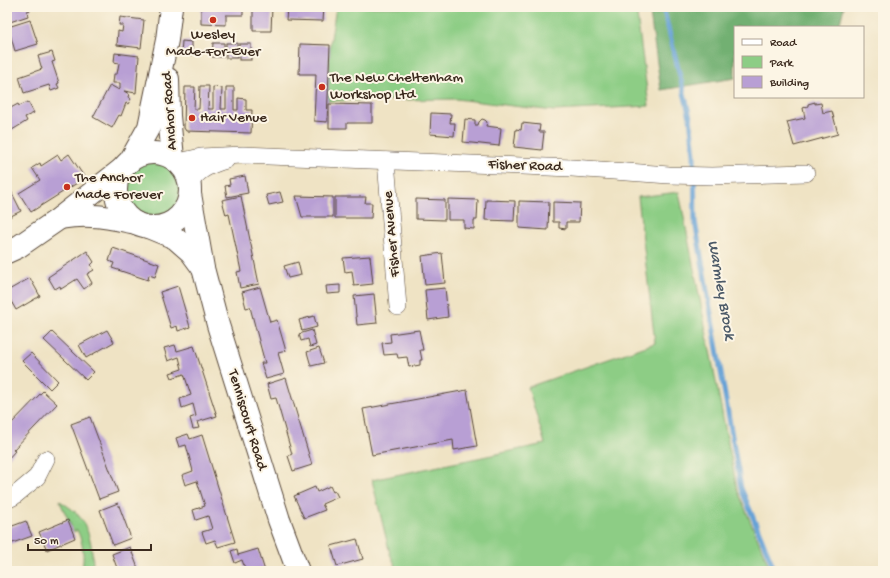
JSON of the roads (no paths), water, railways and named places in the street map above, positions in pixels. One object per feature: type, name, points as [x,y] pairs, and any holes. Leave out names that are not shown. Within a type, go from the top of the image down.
[{"type":"street","name":"Anchor Road","points":[[126,166],[149,127],[167,40],[170,7]]},
{"type":"street","name":"Anchor Road","points":[[167,40],[169,116],[176,160]]},
{"type":"street","points":[[7,252],[18,247],[60,218],[136,157],[151,153],[176,160],[187,177],[190,191],[187,204],[176,219],[167,225],[158,227],[142,225],[108,217],[91,215],[77,215],[60,218]]},
{"type":"street","name":"Fisher Road","points":[[176,160],[243,155],[572,168],[668,175],[712,176],[806,173]]},
{"type":"street","name":"Fisher Road","points":[[190,191],[193,178],[203,170],[216,163],[243,155]]},
{"type":"street","name":"Fisher Avenue","points":[[386,161],[398,307]]},
{"type":"street","points":[[126,166],[117,179],[115,190],[117,200],[121,210],[127,218],[142,225]]},
{"type":"street","name":"Tenniscourt Road","points":[[190,191],[203,268],[218,325],[279,520],[298,571]]},
{"type":"street","name":"Tenniscourt Road","points":[[142,225],[175,238],[191,252],[203,268]]},
{"type":"street","points":[[7,500],[13,497],[37,477],[46,460]]},
{"type":"waterway","name":"Warmley Brook","points":[[663,7],[690,117],[694,155],[695,221],[741,488],[776,571]]},
{"type":"place","name":"Wesley Made-For-Ever","points":[[213,20]]},
{"type":"place","name":"The New Cheltenham Workshop Ltd","points":[[322,87]]},
{"type":"place","name":"Hair Venue","points":[[192,118]]},
{"type":"place","name":"The Anchor Made Forever","points":[[67,187]]}]
